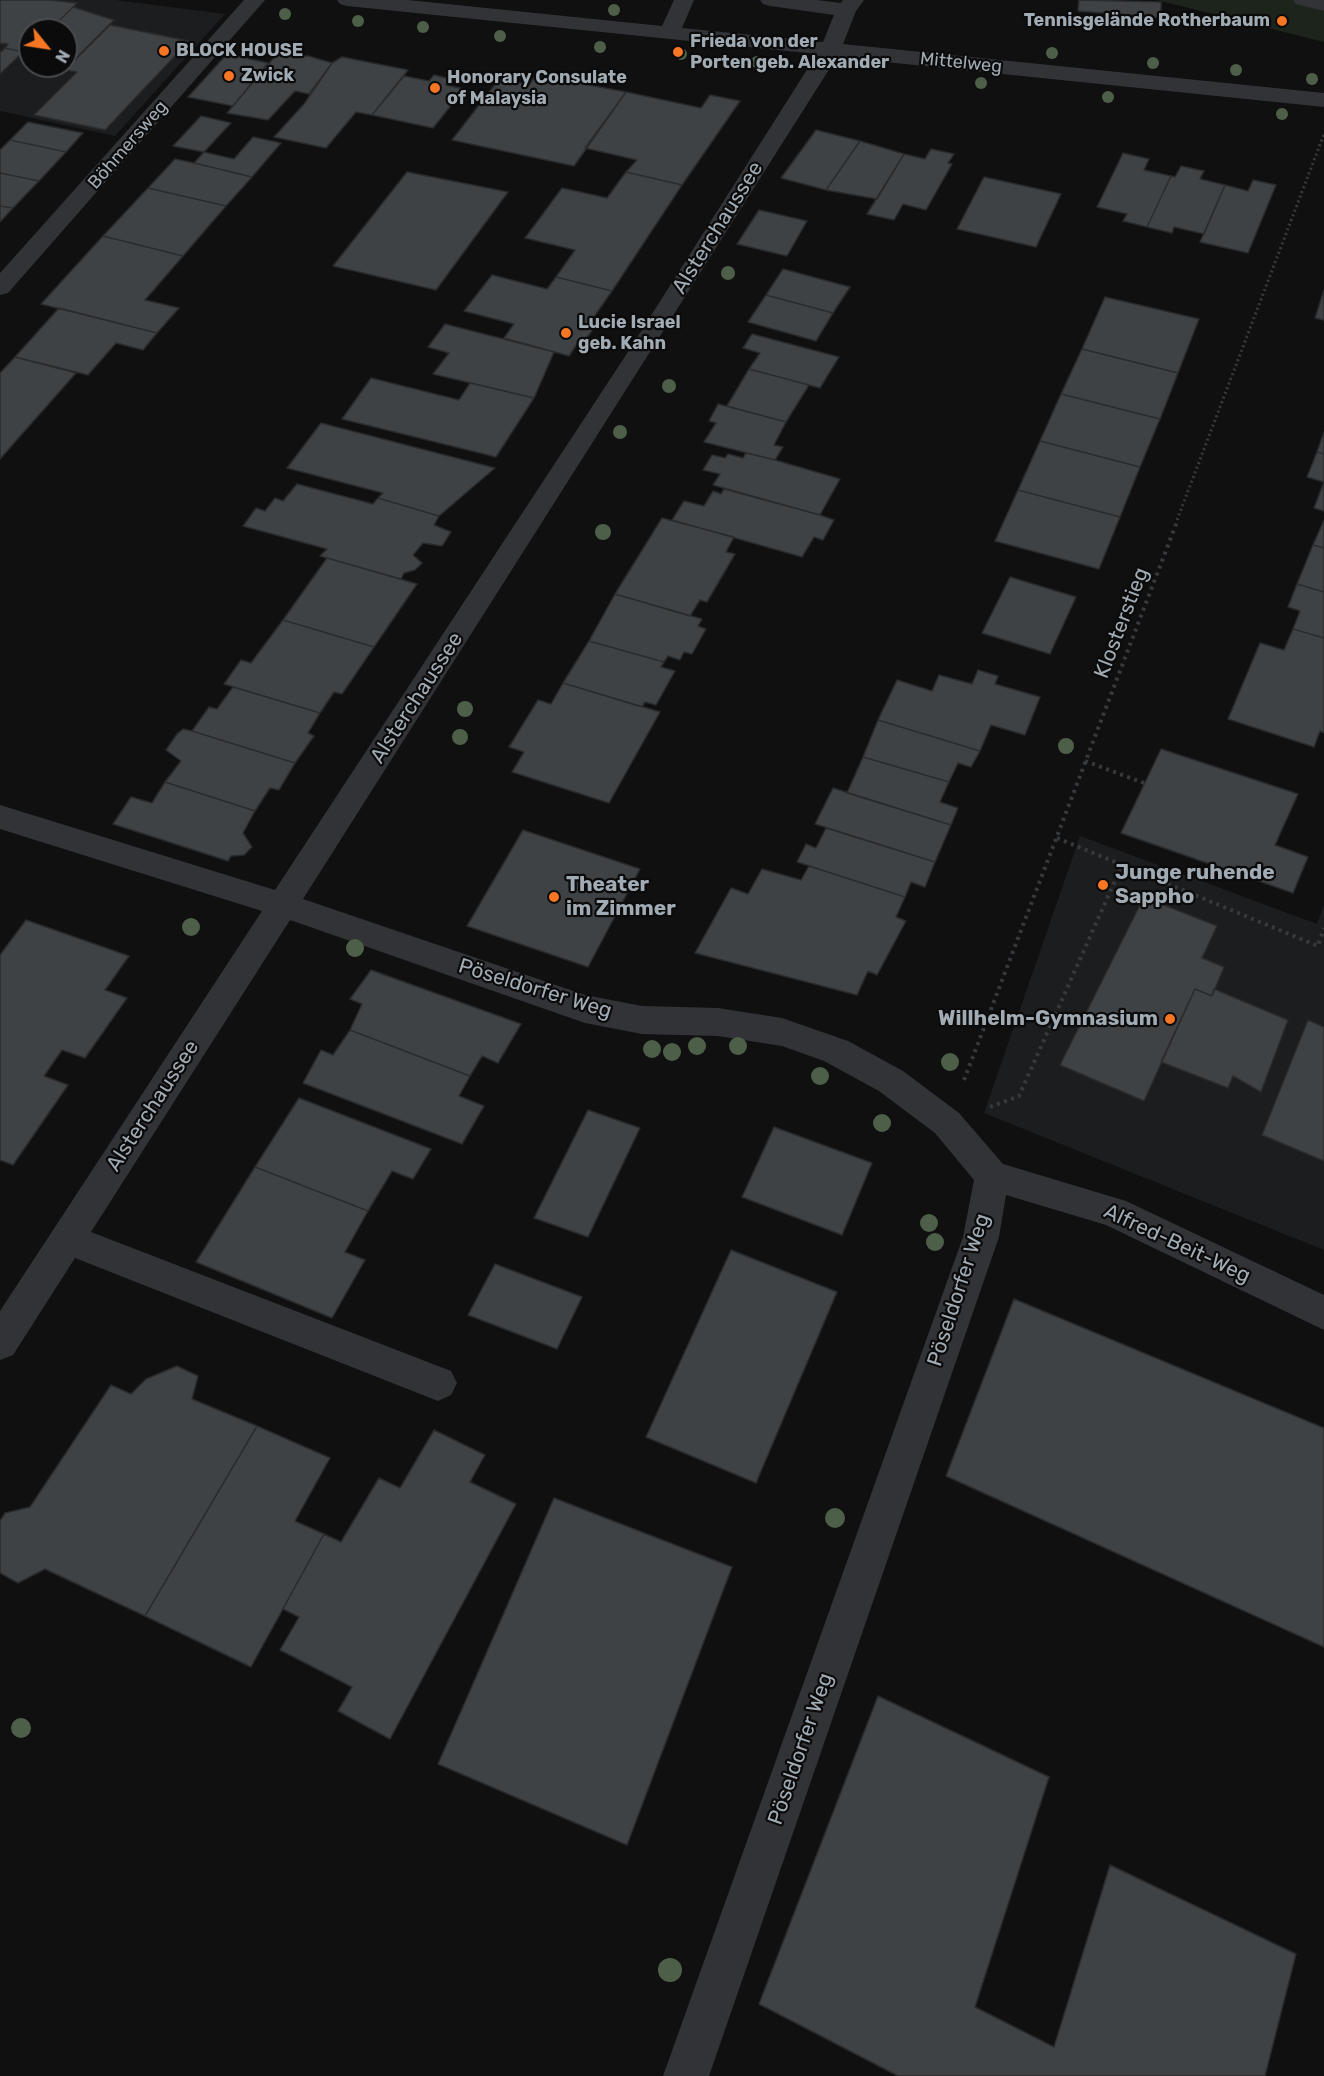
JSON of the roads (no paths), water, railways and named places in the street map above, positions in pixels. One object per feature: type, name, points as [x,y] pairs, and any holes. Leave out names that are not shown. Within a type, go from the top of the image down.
[{"type":"street","name":"Böhmersweg","points":[[0,288],[255,0]]},
{"type":"street","name":"Mittelweg","points":[[347,0],[1324,100]]},
{"type":"street","points":[[669,33],[684,0]]},
{"type":"street","points":[[770,0],[850,5]]},
{"type":"street","points":[[1303,0],[1324,5]]},
{"type":"street","name":"Alsterchaussee","points":[[0,1343],[629,368],[831,49],[850,5]]},
{"type":"street","name":"Pöseldorfer Weg","points":[[0,817],[283,905],[585,1009],[642,1020],[718,1022],[782,1032],[837,1051],[891,1081],[947,1122],[992,1176],[981,1237],[686,2076]]},
{"type":"street","name":"Alfred-Beit-Weg","points":[[992,1176],[1114,1212],[1324,1313]]},
{"type":"street","points":[[67,1239],[438,1383]]},
{"type":"place","name":"Tennisgelände Rotherbaum","points":[[1282,21]]},
{"type":"place","name":"BLOCK HOUSE","points":[[164,51]]},
{"type":"place","name":"Frieda von der Porten geb. Alexander","points":[[678,52]]},
{"type":"place","name":"Zwick","points":[[229,76]]},
{"type":"place","name":"Honorary Consulate of Malaysia","points":[[435,88]]},
{"type":"place","name":"Lucie Israel geb. Kahn","points":[[566,333]]},
{"type":"place","name":"Junge ruhende Sappho","points":[[1103,885]]},
{"type":"place","name":"Theater im Zimmer","points":[[554,897]]},
{"type":"place","name":"Willhelm-Gymnasium","points":[[1170,1019]]}]
